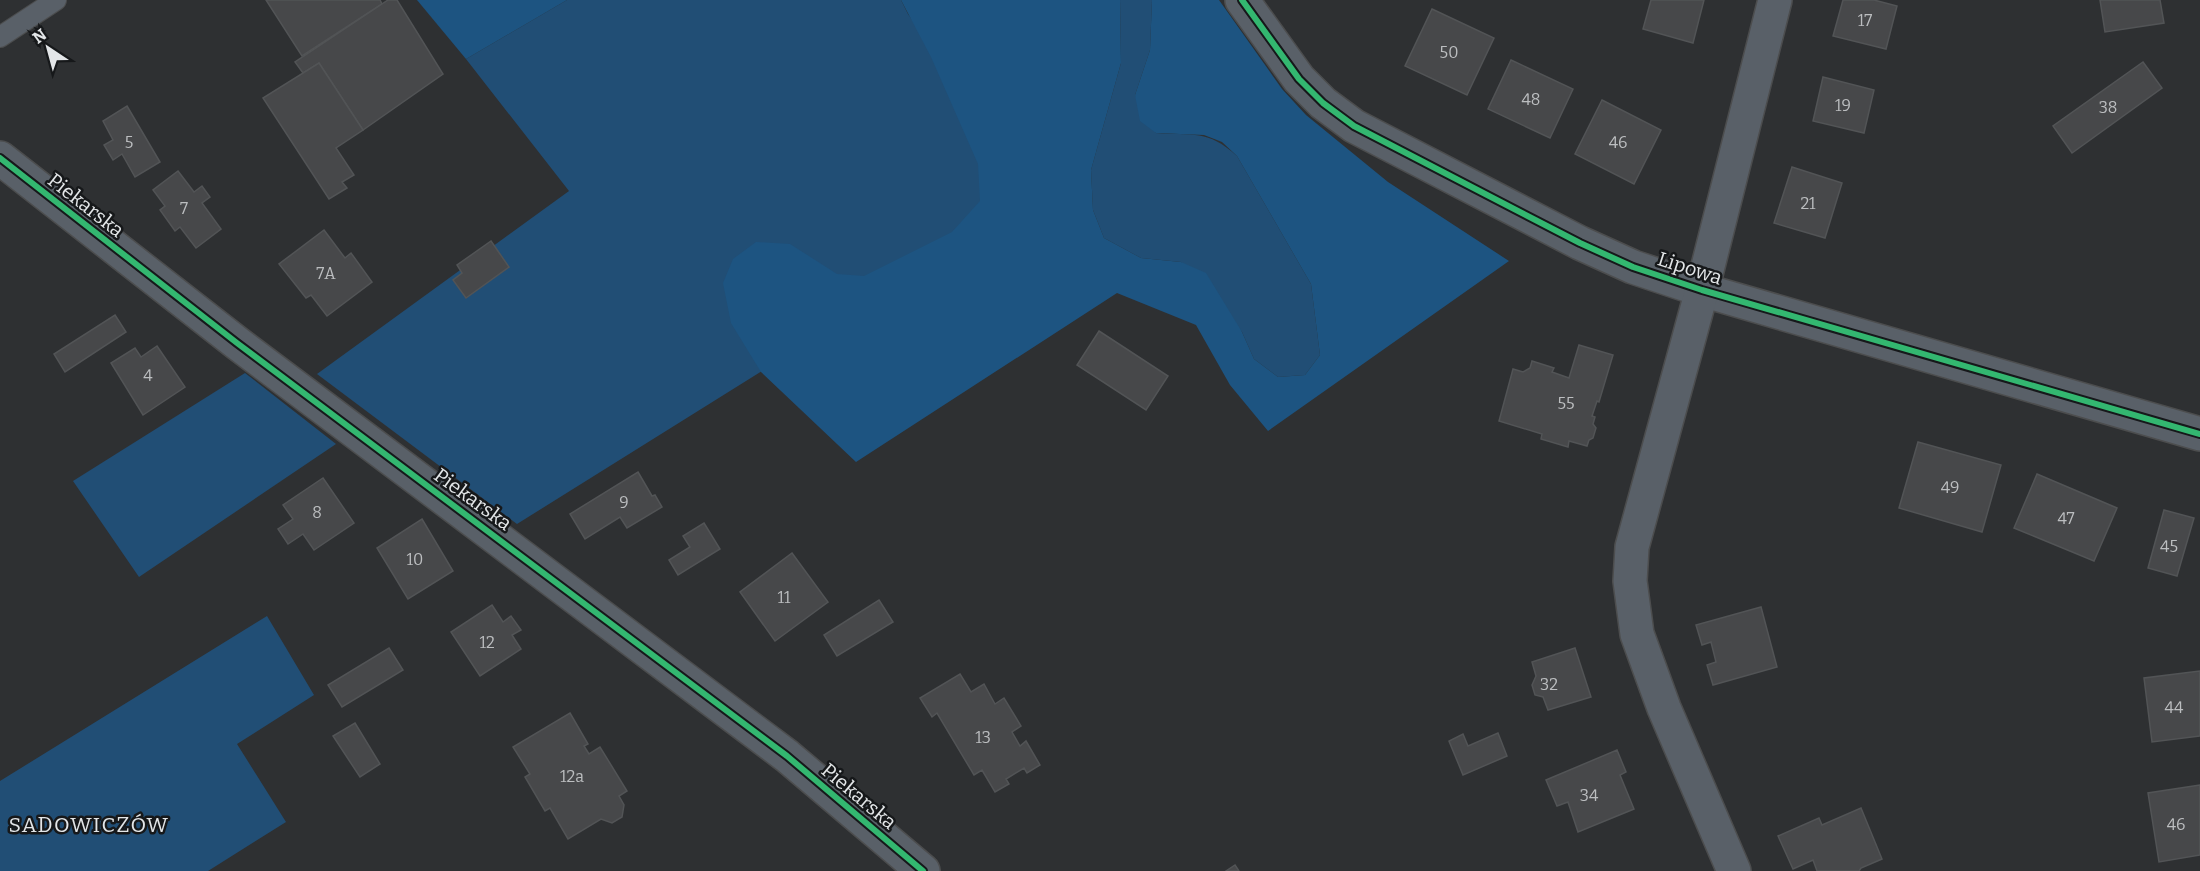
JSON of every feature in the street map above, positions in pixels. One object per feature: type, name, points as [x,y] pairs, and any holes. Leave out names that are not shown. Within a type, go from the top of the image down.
[{"type":"street","name":"Lipowa","points":[[1242,0],[1299,79],[1323,103],[1354,126],[1580,243],[1633,267],[1702,290],[2200,434]]},
{"type":"street","points":[[1734,871],[1664,708],[1638,634],[1629,581],[1632,547],[1702,290],[1775,0]]},
{"type":"street","name":"Piekarska","points":[[0,158],[255,357],[787,756],[923,871]]},
{"type":"lane","points":[[0,37],[56,0]]},
{"type":"shaded area","points":[[417,0],[567,0],[466,59]]},
{"type":"shaded area","points":[[567,0],[901,0],[908,14],[1036,200],[517,524],[317,374],[569,191],[466,59]]},
{"type":"shaded area","points":[[901,0],[1120,0],[1121,63],[1091,170],[1093,210],[1104,238],[1141,258],[1181,262],[1206,273],[1242,332],[1254,359],[1278,377],[1305,375],[1320,355],[1311,284],[1237,156],[1222,142],[1204,135],[1156,133],[1140,121],[1135,95],[1150,50],[1152,0],[1219,0],[1282,89],[1306,115],[1388,182],[1509,261],[1268,431],[1230,385],[1196,325],[1117,293],[856,462],[761,372],[731,323],[723,283],[733,259],[756,242],[790,244],[837,274],[864,276],[952,232],[980,201],[978,164],[931,57]]},
{"type":"shaded area","points":[[1120,0],[1152,0],[1150,50],[1135,95],[1156,133],[1190,134],[1208,138],[1217,141],[1237,156],[1311,284],[1320,355],[1305,375],[1278,377],[1254,359],[1242,332],[1181,262],[1141,258],[1104,238],[1093,210],[1091,170],[1121,63]]},
{"type":"shaded area","points":[[245,373],[336,444],[139,577],[73,481]]},
{"type":"shaded area","points":[[267,616],[314,695],[237,744],[286,822],[208,871],[0,871],[0,781]]},
{"type":"building","points":[[266,0],[380,0],[382,4],[302,56]]},
{"type":"building","points":[[388,0],[397,0],[443,74],[363,130],[319,63],[303,73],[295,62]]},
{"type":"building","points":[[1651,0],[1704,0],[1693,43],[1643,29]]},
{"type":"building","points":[[1843,0],[1874,0],[1897,6],[1886,49],[1833,36]]},
{"type":"building","points":[[2100,0],[2160,0],[2164,23],[2105,32]]},
{"type":"building","points":[[1432,9],[1494,38],[1467,95],[1405,66]]},
{"type":"building","points":[[1511,60],[1573,89],[1550,138],[1488,109]]},
{"type":"building","points":[[2143,62],[2162,88],[2072,153],[2053,126]]},
{"type":"building","points":[[319,63],[363,130],[336,148],[354,175],[342,182],[347,188],[329,199],[263,98]]},
{"type":"building","points":[[1823,77],[1874,90],[1864,133],[1813,121]]},
{"type":"building","points":[[1602,100],[1661,130],[1634,184],[1575,154]]},
{"type":"building","points":[[127,106],[160,162],[135,177],[122,154],[113,160],[104,145],[113,140],[103,121]]},
{"type":"building","points":[[1792,167],[1842,183],[1825,238],[1774,223]]},
{"type":"building","points":[[178,171],[194,192],[202,186],[210,197],[202,203],[221,229],[196,248],[180,227],[175,231],[160,210],[165,206],[153,190]]},
{"type":"building","points":[[324,230],[345,258],[351,253],[372,282],[327,316],[311,295],[306,298],[279,264]]},
{"type":"building","points":[[491,241],[509,267],[466,298],[453,280],[462,273],[457,265]]},
{"type":"building","points":[[115,315],[126,332],[65,372],[54,354]]},
{"type":"building","points":[[1099,331],[1168,376],[1146,410],[1077,365]]},
{"type":"building","points":[[1579,345],[1613,355],[1599,402],[1597,401],[1592,416],[1595,417],[1593,424],[1596,428],[1587,446],[1569,441],[1568,447],[1541,439],[1542,434],[1499,421],[1513,369],[1523,372],[1530,368],[1532,361],[1554,368],[1552,372],[1569,378]]},
{"type":"building","points":[[157,346],[185,387],[143,415],[111,363],[135,348],[141,357]]},
{"type":"building","points":[[1918,442],[2001,465],[1982,532],[1899,508]]},
{"type":"building","points":[[638,472],[652,496],[655,495],[662,507],[627,528],[620,517],[585,539],[570,514]]},
{"type":"building","points":[[2037,474],[2117,508],[2094,561],[2014,528]]},
{"type":"building","points":[[323,478],[354,523],[314,550],[303,534],[288,544],[278,529],[293,519],[283,505]]},
{"type":"building","points":[[2164,510],[2194,518],[2177,576],[2148,568]]},
{"type":"building","points":[[422,519],[453,571],[408,599],[377,548]]},
{"type":"building","points":[[704,523],[720,549],[678,575],[669,560],[690,547],[683,536]]},
{"type":"building","points":[[792,553],[828,602],[775,641],[740,592]]},
{"type":"building","points":[[879,600],[893,622],[837,656],[824,635]]},
{"type":"building","points":[[492,605],[503,622],[511,616],[521,630],[512,635],[521,649],[480,676],[451,632]]},
{"type":"building","points":[[1761,607],[1777,667],[1713,685],[1707,665],[1716,662],[1711,642],[1702,645],[1696,625]]},
{"type":"building","points":[[389,648],[403,670],[342,707],[328,685]]},
{"type":"building","points":[[1575,648],[1591,697],[1548,710],[1543,697],[1535,695],[1532,685],[1536,676],[1532,662]]},
{"type":"building","points":[[2200,671],[2200,736],[2152,742],[2144,678]]},
{"type":"building","points":[[960,674],[971,692],[984,684],[995,704],[1004,698],[1021,726],[1012,732],[1020,746],[1026,741],[1040,765],[1027,773],[1024,768],[1006,779],[1009,784],[995,792],[982,770],[974,775],[937,713],[932,717],[920,698]]},
{"type":"building","points":[[570,713],[588,744],[584,746],[589,754],[600,747],[627,791],[619,796],[624,805],[622,817],[612,823],[601,819],[568,839],[550,808],[545,811],[525,777],[530,774],[513,747]]},
{"type":"building","points":[[355,723],[380,764],[360,777],[333,736]]},
{"type":"building","points":[[1498,733],[1507,756],[1463,775],[1449,741],[1463,734],[1468,746]]},
{"type":"building","points":[[1617,750],[1626,772],[1620,775],[1634,809],[1578,832],[1568,802],[1557,806],[1546,780]]},
{"type":"building","points":[[2200,785],[2200,855],[2159,862],[2148,793]]},
{"type":"building","points":[[1861,808],[1882,859],[1859,871],[1817,871],[1813,860],[1793,869],[1778,836],[1819,818],[1822,825]]},
{"type":"building","points":[[1235,865],[1239,871],[1226,871]]},
{"type":"cycle path","points":[[1242,0],[1299,79],[1323,103],[1354,126],[1580,243],[1633,267],[1702,290],[2200,434]]},
{"type":"cycle path","points":[[0,158],[237,343],[787,756],[923,871]]},
{"type":"district","name":"SADOWICZÓW","points":[[89,825]]}]
